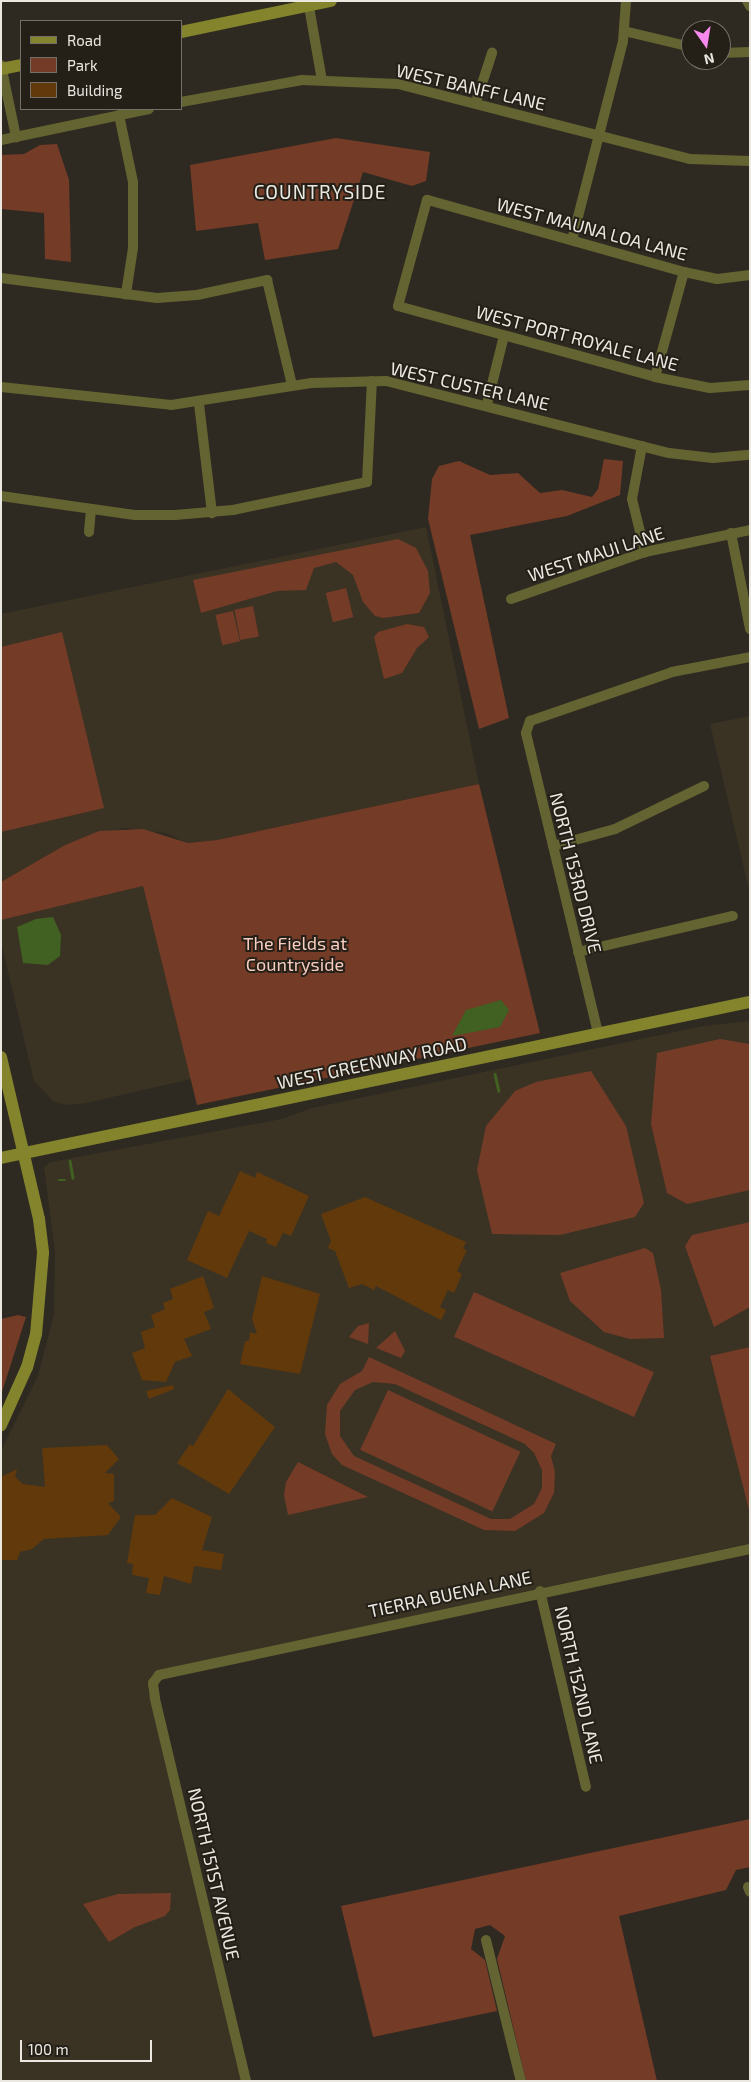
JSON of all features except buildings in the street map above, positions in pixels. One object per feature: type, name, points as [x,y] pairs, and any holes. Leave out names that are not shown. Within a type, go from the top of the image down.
[{"type":"main road","points":[[182,32],[309,4],[332,1]]},
{"type":"main road","points":[[2,68],[20,65]]},
{"type":"main road","name":"WEST GREENWAY ROAD","points":[[1,1158],[750,1002]]},
{"type":"main road","points":[[1,1057],[41,1235],[41,1303],[28,1365],[1,1425]]},
{"type":"street","points":[[572,240],[624,31],[626,1]]},
{"type":"street","points":[[747,1],[750,6]]},
{"type":"street","points":[[309,4],[322,80]]},
{"type":"street","points":[[624,31],[681,45]]},
{"type":"street","points":[[731,53],[750,52]]},
{"type":"street","points":[[476,102],[492,54]]},
{"type":"street","points":[[2,68],[16,137]]},
{"type":"street","name":"WEST BANFF LANE","points":[[182,102],[302,80],[398,84],[476,102],[690,159],[750,161]]},
{"type":"street","points":[[1,140],[144,110]]},
{"type":"street","points":[[120,115],[133,182],[133,248],[126,294]]},
{"type":"street","name":"WEST MAUNA LOA LANE","points":[[398,306],[427,200],[684,272],[717,279],[750,275]]},
{"type":"street","points":[[655,377],[684,272]]},
{"type":"street","points":[[1,278],[158,298],[197,295],[267,280],[292,385]]},
{"type":"street","name":"WEST PORT ROYALE LANE","points":[[398,306],[655,377],[710,388],[750,385]]},
{"type":"street","points":[[486,404],[504,336]]},
{"type":"street","points":[[1,496],[136,515],[212,513],[367,482],[372,381]]},
{"type":"street","name":"WEST CUSTER LANE","points":[[1,387],[141,405],[199,404],[292,385],[372,381],[398,382],[642,446],[693,456],[750,456]]},
{"type":"street","points":[[199,404],[212,513]]},
{"type":"street","points":[[642,446],[632,500],[645,552]]},
{"type":"street","points":[[89,532],[91,510]]},
{"type":"street","name":"WEST MAUI LANE","points":[[511,599],[645,552],[750,530]]},
{"type":"street","points":[[731,534],[750,629]]},
{"type":"street","name":"NORTH 153RD DRIVE","points":[[598,1033],[526,733],[530,722],[672,672],[750,657]]},
{"type":"street","points":[[553,846],[615,829],[704,786]]},
{"type":"street","points":[[578,952],[733,916]]},
{"type":"street","name":"TIERRA BUENA LANE","points":[[159,1675],[540,1591],[750,1549]]},
{"type":"street","name":"NORTH 152ND LANE","points":[[540,1591],[586,1787]]},
{"type":"street","name":"NORTH 151ST AVENUE","points":[[159,1675],[153,1683],[155,1698],[246,2081]]},
{"type":"street","points":[[486,1940],[521,2081]]},
{"type":"shaded area","points":[[426,527],[479,784],[217,840],[188,843],[165,833],[124,828],[65,845],[1,882],[1,614]]},
{"type":"shaded area","points":[[750,716],[750,894],[710,724]]},
{"type":"shaded area","points":[[143,886],[191,1079],[86,1103],[65,1105],[53,1101],[34,1081],[1,942],[1,920]]},
{"type":"shaded area","points":[[53,917],[61,935],[60,956],[48,965],[23,963],[17,927],[36,919]]},
{"type":"shaded area","points":[[501,1000],[509,1010],[500,1027],[452,1036],[466,1010]]},
{"type":"shaded area","points":[[750,1021],[750,1543],[156,1671],[148,1689],[243,2081],[1,2081],[1,1451],[38,1376],[54,1314],[55,1252],[44,1167],[51,1162],[282,1119],[312,1108],[703,1026]]},
{"type":"green space","points":[[336,138],[430,152],[426,181],[412,186],[363,172],[338,249],[265,260],[258,223],[196,231],[190,165]]},
{"type":"green space","points":[[57,144],[69,180],[71,262],[45,259],[44,213],[1,209],[1,155],[24,154],[40,145]]},
{"type":"green space","points":[[604,459],[623,461],[620,495],[567,516],[470,535],[509,718],[479,729],[428,519],[432,479],[439,466],[459,461],[490,475],[518,473],[540,493],[562,490],[592,497],[598,489]]},
{"type":"green space","points":[[398,539],[416,548],[428,571],[430,593],[419,613],[383,618],[375,616],[363,602],[353,575],[336,562],[314,568],[306,590],[277,591],[201,613],[193,580]]},
{"type":"green space","points":[[346,588],[353,617],[333,622],[326,593]]},
{"type":"green space","points":[[253,606],[259,636],[240,640],[234,610]]},
{"type":"green space","points":[[233,611],[240,641],[222,645],[215,615]]},
{"type":"green space","points":[[407,624],[424,627],[429,637],[417,648],[402,673],[384,679],[374,637],[378,632]]},
{"type":"green space","points":[[62,632],[104,808],[1,832],[1,647]]},
{"type":"green space","name":"The Fields at Countryside","points":[[479,784],[540,1033],[197,1105],[143,886],[1,920],[1,882],[65,845],[99,831],[143,829],[188,843],[217,840]]},
{"type":"green space","points":[[720,1039],[750,1044],[750,1190],[687,1204],[667,1193],[651,1124],[657,1053]]},
{"type":"green space","points":[[591,1071],[626,1126],[644,1203],[635,1217],[560,1235],[492,1234],[477,1170],[486,1126],[515,1091],[536,1082]]},
{"type":"green space","points":[[750,1222],[750,1307],[714,1327],[685,1246],[692,1235]]},
{"type":"green space","points":[[645,1248],[653,1253],[661,1290],[664,1338],[630,1339],[604,1332],[570,1301],[560,1273]]},
{"type":"green space","points":[[474,1292],[654,1372],[634,1417],[454,1337]]},
{"type":"green space","points":[[18,1315],[26,1317],[1,1395],[1,1319]]},
{"type":"green space","points":[[369,1323],[368,1344],[349,1337],[358,1326]]},
{"type":"green space","points":[[395,1331],[405,1351],[401,1358],[376,1348]]},
{"type":"green space","points":[[750,1347],[750,1514],[710,1356]]},
{"type":"green space","points":[[369,1357],[556,1444],[551,1456],[555,1472],[554,1493],[544,1513],[515,1531],[484,1530],[342,1465],[332,1454],[325,1434],[327,1405],[340,1384],[362,1371]],"holes":[[[373,1382],[395,1384],[525,1444],[534,1453],[542,1470],[542,1488],[534,1504],[510,1519],[491,1519],[354,1456],[340,1436],[340,1411],[355,1390]]]},
{"type":"green space","points":[[388,1390],[520,1452],[492,1512],[360,1450]]},
{"type":"green space","points":[[298,1462],[368,1497],[288,1515],[284,1495],[286,1482]]},
{"type":"green space","points":[[750,1819],[750,1867],[736,1870],[726,1890],[619,1916],[657,2081],[526,2081],[497,1959],[505,1936],[490,1925],[475,1929],[471,1949],[485,1960],[497,2011],[373,2037],[341,1906]]},
{"type":"green space","points":[[171,1893],[170,1910],[165,1916],[135,1927],[109,1942],[83,1904],[118,1894]]},
{"type":"waterway","points":[[495,1074],[499,1091]]},
{"type":"waterway","points":[[70,1161],[73,1178]]},
{"type":"waterway","points":[[59,1180],[65,1180]]},
{"type":"district","name":"COUNTRYSIDE","points":[[320,192]]}]
